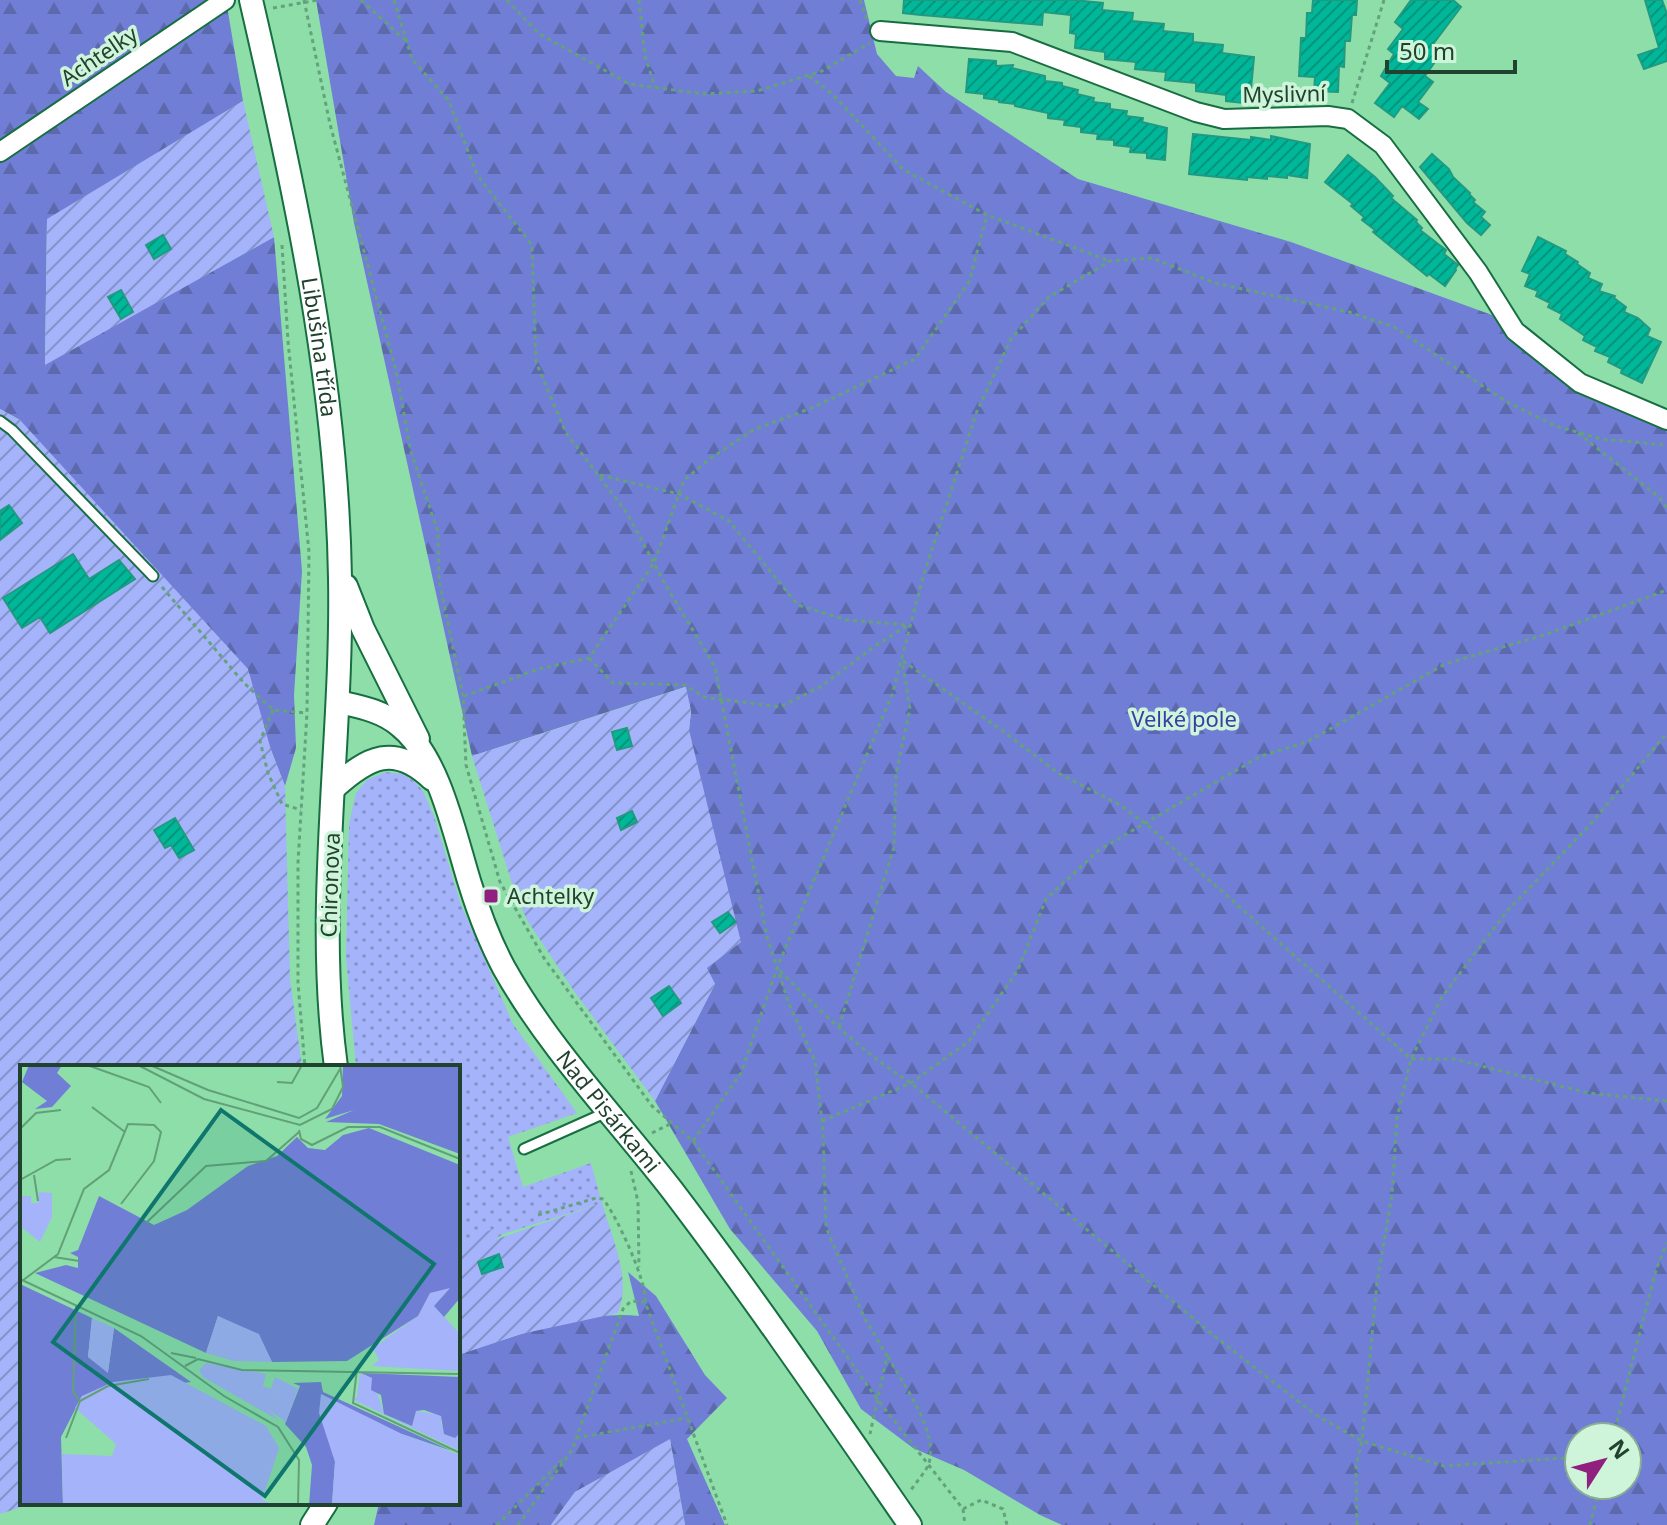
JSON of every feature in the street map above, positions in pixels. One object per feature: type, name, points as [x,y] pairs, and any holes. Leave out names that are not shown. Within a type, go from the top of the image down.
[{"type":"street","name":"Achtelky","points":[[0,152],[225,0]]},
{"type":"street","name":"Libušina třída","points":[[252,6],[317,325],[334,455],[340,565],[339,702]]},
{"type":"street","name":"Myslivní","points":[[875,28],[1012,42],[1196,112],[1224,119],[1328,116],[1348,119],[1383,145],[1478,272],[1515,331],[1580,383],[1667,420]]},
{"type":"street","points":[[340,565],[357,615],[402,702],[438,784]]},
{"type":"street","name":"Nad Pisárkami","points":[[339,702],[372,710],[401,726],[415,743],[438,784],[475,899],[504,967],[539,1023],[638,1146],[788,1348],[910,1525]]},
{"type":"street","name":"Chironova","points":[[336,1065],[327,964],[339,702]]},
{"type":"street","points":[[334,788],[365,763],[388,757],[410,763],[438,784]]},
{"type":"street","points":[[312,1525],[325,1505]]},
{"type":"lane","points":[[0,421],[153,576]]},
{"type":"lane","points":[[524,1149],[610,1111]]},
{"type":"path","points":[[304,0],[330,124],[396,371],[411,452],[438,532],[439,580],[463,696],[466,765],[500,882],[544,958],[652,1106],[693,1141],[878,1400],[963,1509],[965,1525]]},
{"type":"path","points":[[252,6],[318,0]]},
{"type":"path","points":[[361,0],[409,43]]},
{"type":"path","points":[[394,0],[412,59],[449,101],[477,175],[532,245],[536,362],[566,433],[627,513],[715,667],[767,937],[789,1004],[815,1061],[822,1121],[826,1227],[864,1317],[925,1422],[929,1439],[929,1464],[908,1495]]},
{"type":"path","points":[[507,0],[538,33],[629,84],[704,94],[757,91],[809,76],[868,46],[875,28],[859,1]]},
{"type":"path","points":[[639,0],[645,56],[655,87]]},
{"type":"path","points":[[1348,119],[1384,0]]},
{"type":"path","points":[[809,76],[832,94],[904,170],[987,215],[1110,261],[1152,258],[1215,283],[1349,312],[1394,327],[1507,402],[1556,426],[1601,439],[1667,445]]},
{"type":"path","points":[[463,696],[539,669],[589,658],[654,563],[684,480],[753,430],[814,407],[915,359],[969,282],[987,215]]},
{"type":"path","points":[[282,246],[309,552],[307,713],[298,862],[298,983],[305,1065]]},
{"type":"path","points":[[693,1141],[741,1073],[777,968],[892,695],[908,625],[977,411],[1011,339],[1049,297],[1110,261]]},
{"type":"path","points":[[1575,431],[1659,497],[1667,508]]},
{"type":"path","points":[[598,475],[679,494],[729,521],[798,605],[847,620],[908,625]]},
{"type":"path","points":[[153,576],[244,683],[273,710],[307,713]]},
{"type":"path","points":[[822,1121],[911,1083],[969,1041],[1018,970],[1046,899],[1099,850],[1261,756],[1307,742],[1445,664],[1547,634],[1667,590]]},
{"type":"path","points":[[589,658],[613,683],[685,685],[704,697],[780,707],[820,687],[908,625]]},
{"type":"path","points":[[902,661],[1058,773],[1120,805],[1146,824],[1411,1059],[1454,1059],[1588,1093],[1667,1101]]},
{"type":"path","points":[[838,1028],[894,847],[896,774],[910,709],[902,661]]},
{"type":"path","points":[[273,710],[260,741],[268,773],[282,804],[302,810]]},
{"type":"path","points":[[1357,1525],[1356,1466],[1362,1441],[1377,1283],[1392,1195],[1397,1118],[1411,1059],[1442,997],[1507,911],[1589,826],[1667,733]]},
{"type":"path","points":[[777,968],[838,1028],[911,1083],[1218,1339],[1316,1415],[1362,1441],[1444,1466],[1563,1458]]},
{"type":"path","points":[[639,1271],[638,1202],[628,1159],[653,1133],[670,1124]]},
{"type":"path","points":[[538,1215],[596,1198],[603,1199],[639,1271],[647,1293],[645,1302],[727,1525]]},
{"type":"path","points":[[1617,1421],[1656,1270],[1667,1243]]},
{"type":"path","points":[[518,1525],[572,1450],[623,1309],[631,1301],[645,1302]]},
{"type":"path","points":[[864,1458],[887,1356]]},
{"type":"path","points":[[576,1438],[688,1417]]},
{"type":"path","points":[[497,1525],[572,1450]]},
{"type":"path","points":[[963,1509],[981,1500],[1003,1509],[1007,1525]]},
{"type":"path","points":[[1590,1525],[1596,1501]]},
{"type":"shaded area","points":[[243,101],[274,237],[45,365],[47,219]]},
{"type":"shaded area","points":[[0,409],[20,420],[248,669],[271,750],[285,786],[290,979],[302,1065],[20,1065],[20,1505],[28,1505],[0,1514]]},
{"type":"shaded area","points":[[686,687],[691,711],[689,730],[741,942],[707,968],[715,984],[655,1101],[574,991],[527,920],[515,893],[472,756]]},
{"type":"shaded area","points":[[386,772],[402,774],[423,791],[434,816],[461,905],[513,1024],[577,1113],[508,1137],[523,1187],[591,1163],[602,1203],[503,1234],[496,1239],[492,1230],[460,1241],[460,1065],[356,1065],[346,957],[349,824],[356,793],[367,780]]},
{"type":"shaded area","points":[[602,1203],[622,1272],[622,1300],[618,1313],[521,1334],[460,1354],[460,1241],[493,1229],[497,1239]]},
{"type":"shaded area","points":[[670,1439],[685,1525],[551,1525],[575,1492]]},
{"type":"green space","points":[[0,0],[226,0],[243,101],[47,220],[45,364],[274,237],[302,571],[294,695],[296,748],[285,786],[271,750],[20,420],[0,409]]},
{"type":"green space","name":"Velké pole","points":[[316,0],[864,0],[877,54],[896,76],[914,78],[918,66],[946,92],[1078,179],[1291,242],[1492,315],[1514,341],[1575,391],[1667,428],[1667,1525],[1062,1525],[964,1470],[913,1448],[861,1409],[817,1331],[730,1229],[655,1101],[715,984],[706,968],[689,730],[691,711],[685,687],[472,756],[354,223]]},
{"type":"green space","points":[[628,1272],[656,1296],[705,1375],[727,1398],[687,1439],[725,1525],[685,1525],[670,1440],[575,1492],[551,1525],[374,1525],[379,1505],[460,1505],[460,1354],[572,1321],[618,1315],[639,1316]]},
{"type":"building","points":[[904,0],[1074,0],[1103,3],[1102,10],[1133,13],[1132,21],[1164,24],[1163,31],[1193,34],[1193,42],[1223,45],[1222,53],[1254,57],[1251,89],[1244,89],[1243,103],[1226,101],[1226,95],[1196,91],[1196,83],[1165,80],[1166,72],[1135,69],[1136,62],[1105,59],[1105,52],[1075,48],[1076,34],[1070,33],[1071,15],[1043,12],[1042,25],[921,15],[903,13]]},
{"type":"building","points":[[1313,0],[1357,0],[1356,15],[1352,15],[1350,41],[1345,41],[1344,67],[1339,66],[1338,92],[1314,91],[1315,77],[1299,76],[1301,38],[1306,38],[1307,13],[1312,13]]},
{"type":"building","points":[[1411,0],[1453,0],[1461,7],[1431,47],[1440,55],[1425,76],[1433,82],[1418,102],[1428,109],[1419,119],[1402,106],[1394,117],[1375,103],[1390,83],[1381,76],[1394,54],[1388,49],[1403,29],[1395,22]]},
{"type":"building","points":[[1645,0],[1662,0],[1667,14],[1667,61],[1644,69],[1638,55],[1659,48]]},
{"type":"building","points":[[969,59],[996,61],[996,66],[1013,65],[1012,68],[1045,76],[1045,81],[1062,83],[1062,86],[1078,90],[1077,94],[1094,98],[1093,102],[1110,104],[1110,109],[1127,111],[1126,116],[1143,118],[1142,122],[1167,128],[1165,160],[1147,158],[1147,153],[1130,152],[1131,147],[1114,145],[1114,140],[1097,139],[1098,134],[1081,132],[1081,127],[1064,125],[1065,120],[1048,118],[1048,113],[984,98],[984,94],[966,92]]},
{"type":"building","points":[[1193,134],[1251,140],[1251,137],[1271,140],[1271,136],[1310,144],[1307,178],[1287,175],[1287,178],[1267,176],[1267,179],[1247,177],[1247,180],[1189,174]]},
{"type":"building","points":[[1432,154],[1449,169],[1470,193],[1475,200],[1473,202],[1485,212],[1481,217],[1490,225],[1481,235],[1467,223],[1420,167]]},
{"type":"building","points":[[1348,155],[1375,177],[1393,196],[1391,198],[1417,220],[1422,228],[1420,230],[1446,250],[1444,254],[1458,265],[1445,286],[1429,274],[1427,276],[1373,232],[1375,230],[1362,220],[1364,217],[1351,206],[1353,204],[1325,182]]},
{"type":"building","points":[[163,235],[171,249],[154,259],[146,245]]},
{"type":"building","points":[[1538,237],[1566,251],[1565,254],[1590,273],[1588,278],[1602,284],[1599,291],[1615,296],[1626,307],[1624,312],[1638,318],[1650,329],[1647,336],[1661,342],[1642,383],[1621,373],[1622,369],[1608,362],[1610,357],[1595,351],[1597,347],[1583,340],[1585,336],[1560,319],[1562,314],[1536,296],[1538,291],[1525,286],[1530,274],[1522,271]]},
{"type":"building","points":[[121,290],[133,312],[121,319],[108,297]]},
{"type":"building","points":[[9,505],[22,523],[0,540],[0,511]]},
{"type":"building","points":[[73,554],[89,579],[119,560],[135,579],[50,633],[40,617],[22,628],[3,598]]},
{"type":"building","points":[[627,728],[632,746],[617,750],[612,732]]},
{"type":"building","points":[[632,811],[637,822],[621,830],[617,818]]},
{"type":"building","points":[[175,818],[194,850],[179,858],[171,845],[165,848],[154,830]]},
{"type":"building","points":[[728,912],[736,922],[720,933],[712,922]]},
{"type":"building","points":[[669,986],[681,1003],[663,1016],[651,998]]},
{"type":"building","points":[[499,1254],[503,1267],[482,1274],[478,1262]]},
{"type":"place","name":"Achtelky","points":[[491,896]]}]
